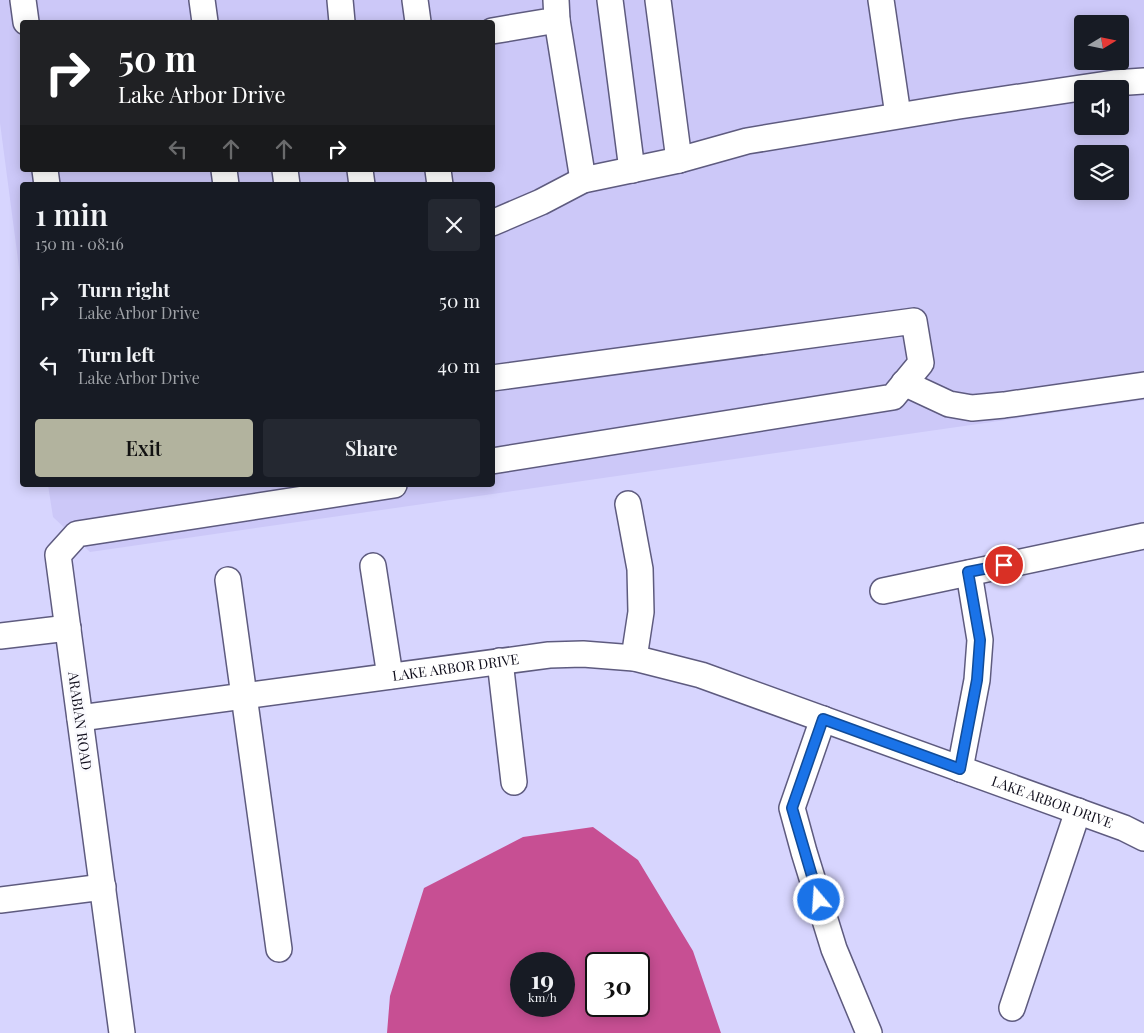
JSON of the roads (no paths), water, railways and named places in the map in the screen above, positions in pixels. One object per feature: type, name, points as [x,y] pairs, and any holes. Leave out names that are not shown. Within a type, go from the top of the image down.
[{"type":"street","points":[[23,0],[26,20]]},
{"type":"street","points":[[202,0],[204,20]]},
{"type":"street","points":[[340,0],[342,20]]},
{"type":"street","points":[[415,0],[418,20]]},
{"type":"street","points":[[610,0],[632,170]]},
{"type":"street","points":[[658,0],[679,160]]},
{"type":"street","points":[[880,0],[898,115]]},
{"type":"street","points":[[495,29],[556,10],[583,180]]},
{"type":"street","points":[[495,222],[541,202],[583,180],[679,160],[746,141],[898,115],[1114,83],[1144,81]]},
{"type":"street","points":[[495,378],[914,321],[921,362],[893,397],[495,462]]},
{"type":"street","points":[[904,383],[949,404],[972,408],[1144,385]]},
{"type":"street","name":"ARABIAN ROAD","points":[[122,1033],[58,555],[77,534],[381,487]]},
{"type":"street","points":[[628,504],[640,569],[641,612],[634,658]]},
{"type":"street","points":[[883,590],[1144,536]]},
{"type":"street","points":[[373,566],[390,676]]},
{"type":"street","points":[[960,769],[977,680],[980,640],[968,572]]},
{"type":"street","points":[[228,580],[279,949]]},
{"type":"street","points":[[0,636],[68,628]]},
{"type":"street","name":"LAKE ARBOR DRIVE","points":[[80,718],[549,655],[583,654],[634,658],[701,676],[823,719],[1124,828],[1144,838]]},
{"type":"street","points":[[500,662],[514,782]]},
{"type":"street","points":[[823,719],[792,808],[834,949],[870,1033]]},
{"type":"street","points":[[1012,1008],[1078,811]]},
{"type":"street","points":[[0,900],[103,887]]}]
